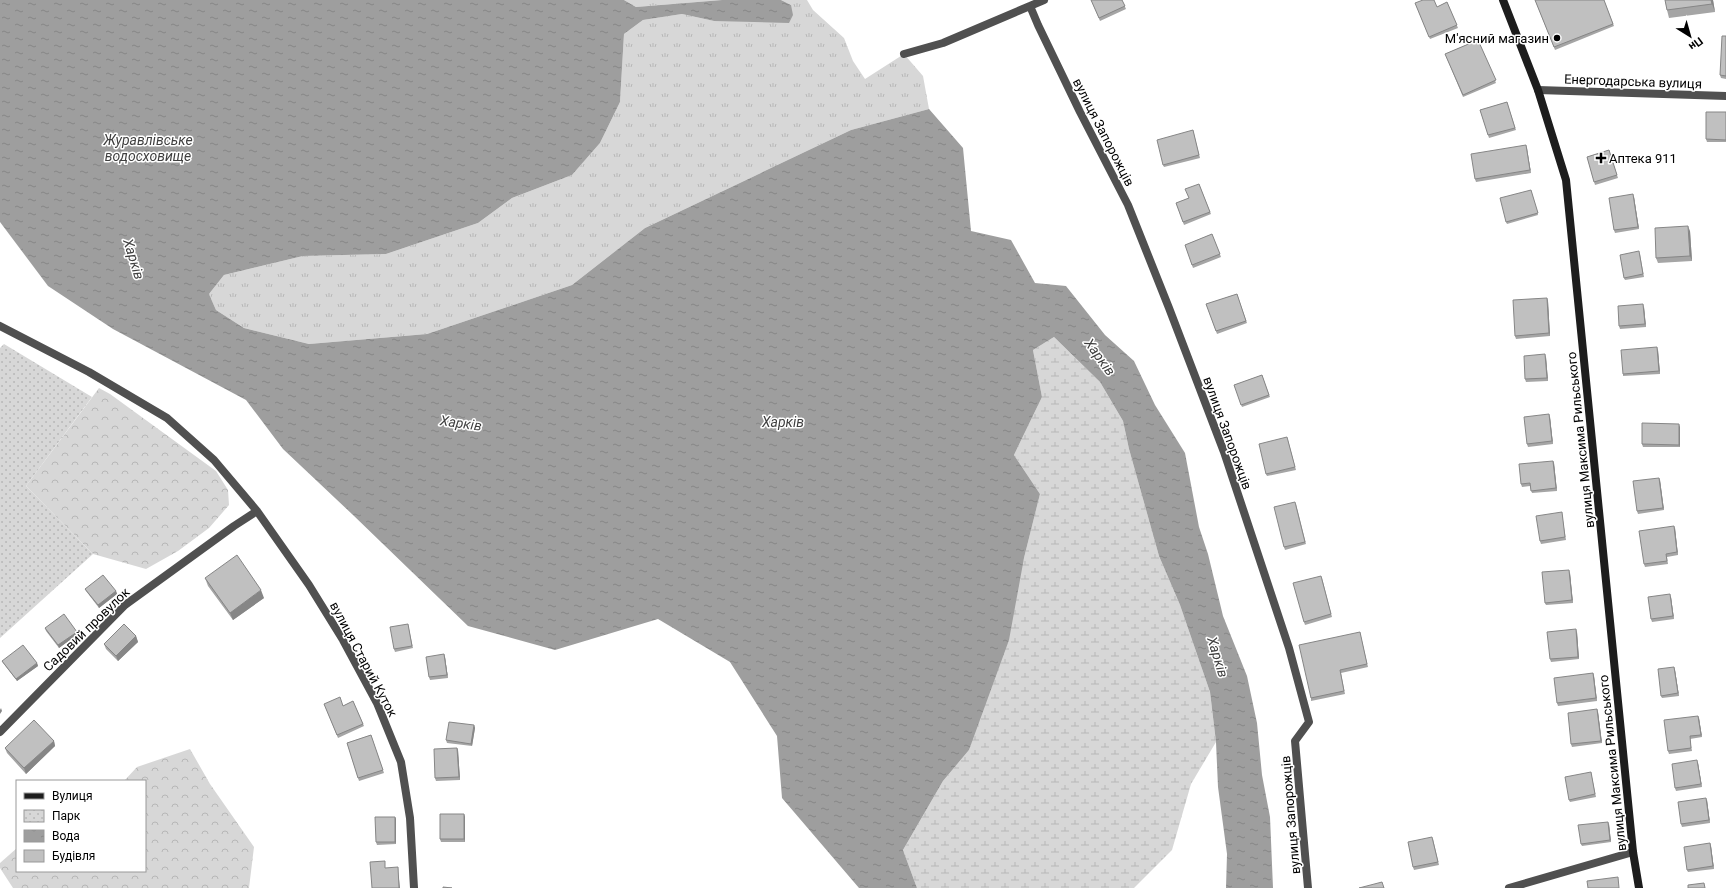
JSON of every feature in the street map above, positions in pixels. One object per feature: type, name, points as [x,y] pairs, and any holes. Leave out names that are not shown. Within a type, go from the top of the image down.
[{"type":"main road","name":"вулиця Максима Рильського","points":[[1503,0],[1538,90],[1566,180],[1633,852],[1639,888]]},
{"type":"street","points":[[904,54],[943,43],[1044,0]]},
{"type":"street","name":"вулиця Запорожців","points":[[1030,6],[1080,112],[1128,205],[1224,452],[1289,648],[1308,722],[1295,741],[1308,888]]},
{"type":"street","name":"Енергодарська вулиця","points":[[1538,90],[1726,96]]},
{"type":"street","name":"вулиця Старий Куток","points":[[0,326],[89,372],[167,418],[214,460],[257,512],[309,585],[343,640],[377,703],[401,762],[410,818],[414,888]]},
{"type":"street","name":"Садовий провулок","points":[[0,732],[125,605],[234,526],[257,512]]},
{"type":"street","points":[[1509,888],[1633,852]]},
{"type":"green space","points":[[624,0],[722,0],[636,7]]},
{"type":"green space","points":[[781,0],[807,0],[813,10],[844,38],[853,61],[865,79],[904,54],[923,76],[929,109],[851,130],[645,228],[572,285],[427,334],[309,344],[244,328],[216,310],[209,294],[224,275],[303,256],[386,254],[478,223],[512,198],[572,175],[600,143],[620,102],[624,34],[643,20],[682,14],[714,21],[791,5]]},
{"type":"green space","points":[[1054,337],[1100,382],[1123,421],[1129,449],[1159,556],[1180,605],[1210,692],[1216,742],[1191,784],[1172,850],[1134,888],[917,888],[903,850],[943,781],[969,750],[1024,558],[1040,494],[1014,455],[1042,397],[1033,350]]},
{"type":"green space","points":[[4,344],[92,397],[26,486],[93,554],[0,638],[0,348]]},
{"type":"green space","points":[[99,388],[110,394],[216,471],[228,490],[229,505],[209,528],[178,551],[146,569],[93,554],[26,486]]},
{"type":"green space","points":[[190,749],[210,784],[254,847],[249,888],[13,888],[0,868],[0,863],[16,849],[16,872],[146,872],[146,780],[125,780],[137,767]]},
{"type":"water","name":"Харків","points":[[0,0],[624,0],[636,7],[722,0],[781,0],[791,5],[793,15],[789,23],[714,21],[682,14],[643,20],[624,34],[620,102],[600,143],[572,175],[512,198],[478,223],[386,254],[303,256],[224,275],[209,294],[216,310],[244,328],[309,344],[427,334],[572,285],[645,228],[851,130],[929,109],[963,148],[971,231],[1011,240],[1035,283],[1066,286],[1105,335],[1134,361],[1155,405],[1185,453],[1199,527],[1208,554],[1223,616],[1247,676],[1257,723],[1262,775],[1270,817],[1273,888],[1226,888],[1227,854],[1218,787],[1216,742],[1210,692],[1180,605],[1159,556],[1129,449],[1123,421],[1100,382],[1054,337],[1033,350],[1042,397],[1014,455],[1040,494],[1024,558],[1009,640],[969,750],[943,781],[903,850],[917,888],[859,888],[782,798],[777,736],[730,662],[658,619],[555,650],[468,626],[283,449],[246,400],[113,329],[48,286],[0,222]]},
{"type":"building","points":[[1091,0],[1122,0],[1125,6],[1099,18]]},
{"type":"building","points":[[1423,0],[1434,0],[1437,7],[1447,2],[1457,25],[1429,37],[1415,3]]},
{"type":"building","points":[[1535,0],[1604,0],[1613,24],[1554,47]]},
{"type":"building","points":[[1665,0],[1711,0],[1712,4],[1667,10]]},
{"type":"building","points":[[1722,36],[1726,36],[1726,76],[1720,75]]},
{"type":"building","points":[[1478,40],[1496,80],[1463,95],[1445,54]]},
{"type":"building","points":[[1507,102],[1515,128],[1488,135],[1480,110]]},
{"type":"building","points":[[1706,112],[1726,112],[1726,140],[1706,139]]},
{"type":"building","points":[[1193,130],[1199,155],[1163,165],[1157,140]]},
{"type":"building","points":[[1526,145],[1530,170],[1475,179],[1471,154]]},
{"type":"building","points":[[1609,150],[1617,175],[1594,182],[1587,157]]},
{"type":"building","points":[[1199,184],[1210,212],[1183,222],[1176,203],[1189,198],[1185,189]]},
{"type":"building","points":[[1531,190],[1538,213],[1506,222],[1500,198]]},
{"type":"building","points":[[1633,194],[1638,227],[1614,230],[1609,198]]},
{"type":"building","points":[[1688,226],[1690,256],[1656,258],[1655,228]]},
{"type":"building","points":[[1212,234],[1220,254],[1192,265],[1185,245]]},
{"type":"building","points":[[1639,251],[1643,274],[1624,278],[1620,255]]},
{"type":"building","points":[[1237,294],[1246,321],[1216,331],[1206,304]]},
{"type":"building","points":[[1547,298],[1549,333],[1515,336],[1513,300]]},
{"type":"building","points":[[1643,304],[1645,324],[1619,326],[1618,306]]},
{"type":"building","points":[[1657,347],[1659,371],[1623,374],[1621,350]]},
{"type":"building","points":[[1545,354],[1547,378],[1525,379],[1524,356]]},
{"type":"building","points":[[1262,375],[1269,395],[1241,405],[1234,385]]},
{"type":"building","points":[[1549,414],[1552,441],[1527,444],[1524,417]]},
{"type":"building","points":[[1642,423],[1679,424],[1679,445],[1642,444]]},
{"type":"building","points":[[1287,437],[1295,467],[1266,474],[1259,444]]},
{"type":"building","points":[[1553,461],[1556,488],[1531,491],[1530,483],[1521,484],[1519,464]]},
{"type":"building","points":[[1659,478],[1663,508],[1637,511],[1633,481]]},
{"type":"building","points":[[1295,502],[1305,542],[1284,547],[1274,507]]},
{"type":"building","points":[[1562,512],[1565,537],[1540,541],[1536,516]]},
{"type":"building","points":[[1674,526],[1677,552],[1666,554],[1667,561],[1644,564],[1639,531]]},
{"type":"building","points":[[237,555],[261,590],[230,613],[205,578]]},
{"type":"building","points":[[1569,570],[1572,600],[1545,603],[1542,572]]},
{"type":"building","points":[[103,575],[116,591],[98,605],[85,589]]},
{"type":"building","points":[[1321,576],[1331,614],[1304,622],[1293,583]]},
{"type":"building","points":[[1670,594],[1673,616],[1651,619],[1648,597]]},
{"type":"building","points":[[64,614],[77,632],[58,645],[45,628]]},
{"type":"building","points":[[124,624],[136,636],[116,656],[104,644]]},
{"type":"building","points":[[408,624],[412,646],[394,649],[390,627]]},
{"type":"building","points":[[1576,629],[1578,657],[1550,659],[1547,632]]},
{"type":"building","points":[[1360,632],[1367,664],[1340,670],[1344,691],[1311,698],[1299,645]]},
{"type":"building","points":[[23,645],[37,663],[16,679],[2,661]]},
{"type":"building","points":[[444,654],[447,675],[429,677],[426,657]]},
{"type":"building","points":[[1674,667],[1678,693],[1661,696],[1658,669]]},
{"type":"building","points":[[1593,673],[1596,698],[1557,703],[1554,678]]},
{"type":"building","points":[[340,697],[343,706],[353,701],[363,724],[337,735],[324,704]]},
{"type":"building","points":[[1597,709],[1601,741],[1571,744],[1568,713]]},
{"type":"building","points":[[1698,716],[1701,735],[1690,736],[1691,748],[1668,751],[1664,720]]},
{"type":"building","points":[[34,720],[54,741],[24,768],[5,748]]},
{"type":"building","points":[[449,722],[474,725],[471,744],[446,740]]},
{"type":"building","points":[[371,735],[383,770],[358,778],[347,743]]},
{"type":"building","points":[[457,748],[459,777],[435,778],[434,749]]},
{"type":"building","points":[[1697,760],[1701,784],[1675,788],[1672,764]]},
{"type":"building","points":[[1591,772],[1595,794],[1569,800],[1565,777]]},
{"type":"building","points":[[1706,798],[1709,820],[1681,824],[1678,802]]},
{"type":"building","points":[[440,814],[464,814],[464,839],[440,839]]},
{"type":"building","points":[[375,817],[395,817],[395,842],[376,842]]},
{"type":"building","points":[[1608,822],[1610,840],[1581,844],[1578,825]]},
{"type":"building","points":[[1432,837],[1438,862],[1413,867],[1408,842]]},
{"type":"building","points":[[1710,843],[1713,866],[1687,870],[1684,847]]},
{"type":"building","points":[[385,861],[385,868],[398,867],[399,888],[372,888],[370,862]]},
{"type":"building","points":[[1618,877],[1619,888],[1588,888],[1587,881]]},
{"type":"building","points":[[1382,882],[1384,888],[1359,888]]},
{"type":"building","points":[[1704,883],[1705,888],[1688,888],[1688,885]]},
{"type":"place","name":"М'ясний магазин","points":[[1557,38]]},
{"type":"place","name":"Аптека 911","points":[[1601,158]]},
{"type":"water label","name":"Журавлівське водосховище","points":[[148,148]]}]
